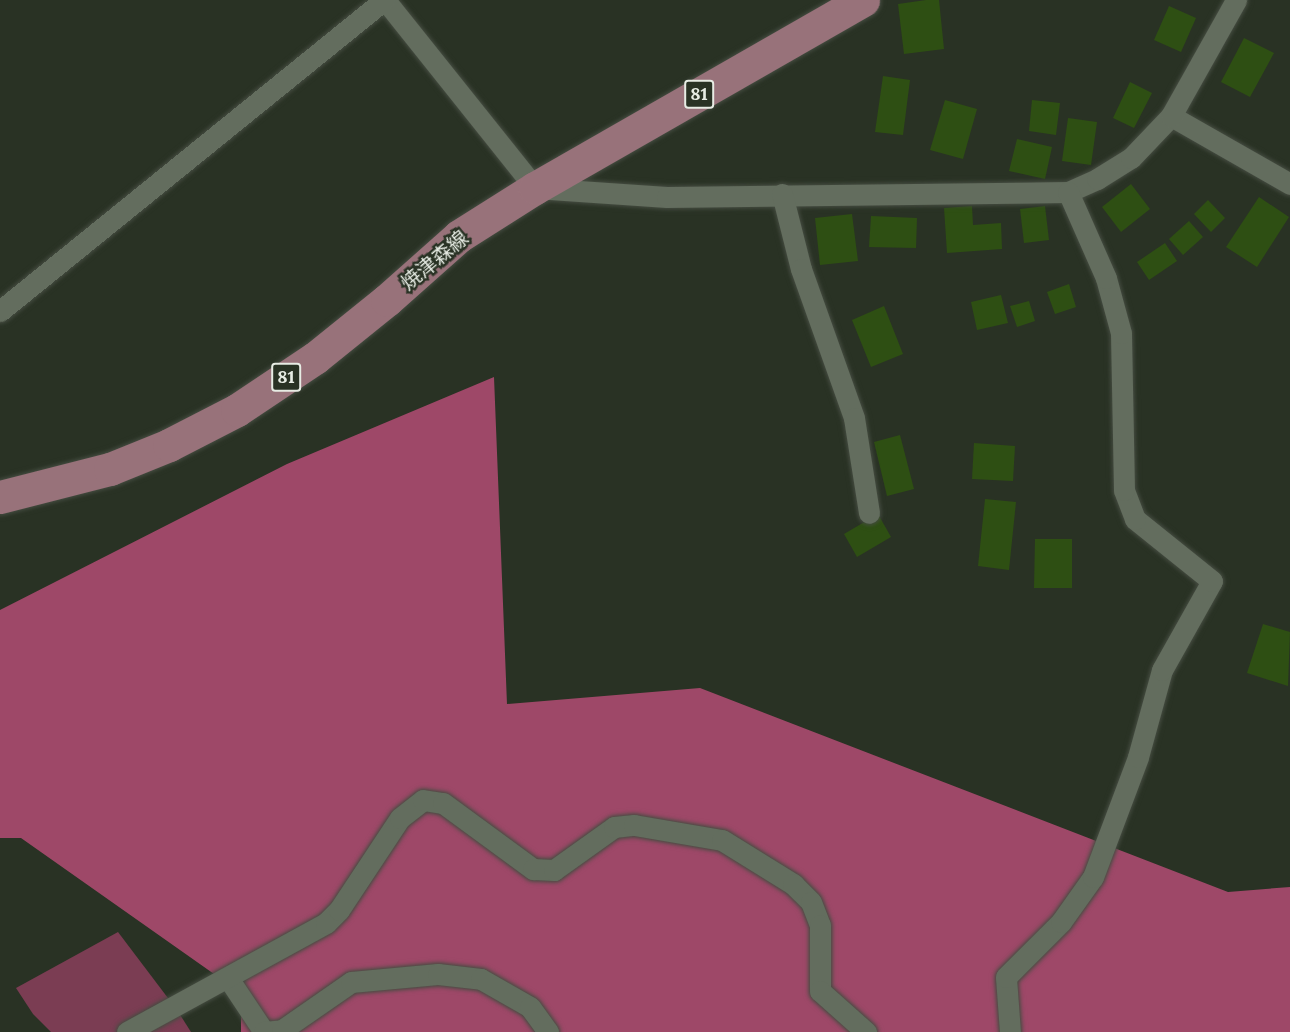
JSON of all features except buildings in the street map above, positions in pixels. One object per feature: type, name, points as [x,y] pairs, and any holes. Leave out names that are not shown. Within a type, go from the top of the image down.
[{"type":"main road","name":"焼津森線","points":[[0,497],[110,469],[169,445],[237,410],[315,358],[387,300],[459,236],[535,188],[863,0]]},
{"type":"street","points":[[0,311],[385,0],[535,188],[667,197],[1068,192],[1097,179],[1131,158],[1171,116],[1236,0]]},
{"type":"street","points":[[1171,116],[1290,184]]},
{"type":"street","points":[[1010,1032],[1006,977],[1061,922],[1093,877],[1138,757],[1162,670],[1212,581],[1136,519],[1124,490],[1121,333],[1106,278],[1068,192]]},
{"type":"street","points":[[782,194],[801,269],[854,417],[869,513]]},
{"type":"street","points":[[127,1032],[326,923],[339,910],[400,818],[423,800],[443,803],[532,869],[554,870],[614,827],[634,825],[722,840],[793,884],[811,902],[820,925],[820,991],[866,1032]]},
{"type":"street","points":[[228,978],[264,1032],[282,1030],[351,982],[438,974],[480,979],[530,1007],[548,1032]]},
{"type":"shaded area","points":[[494,377],[507,704],[700,688],[1228,892],[1290,887],[1290,1032],[241,1032],[241,993],[21,838],[0,838],[0,610],[287,464]]},
{"type":"shaded area","points":[[118,932],[191,1032],[51,1032],[33,1014],[16,988]]}]
